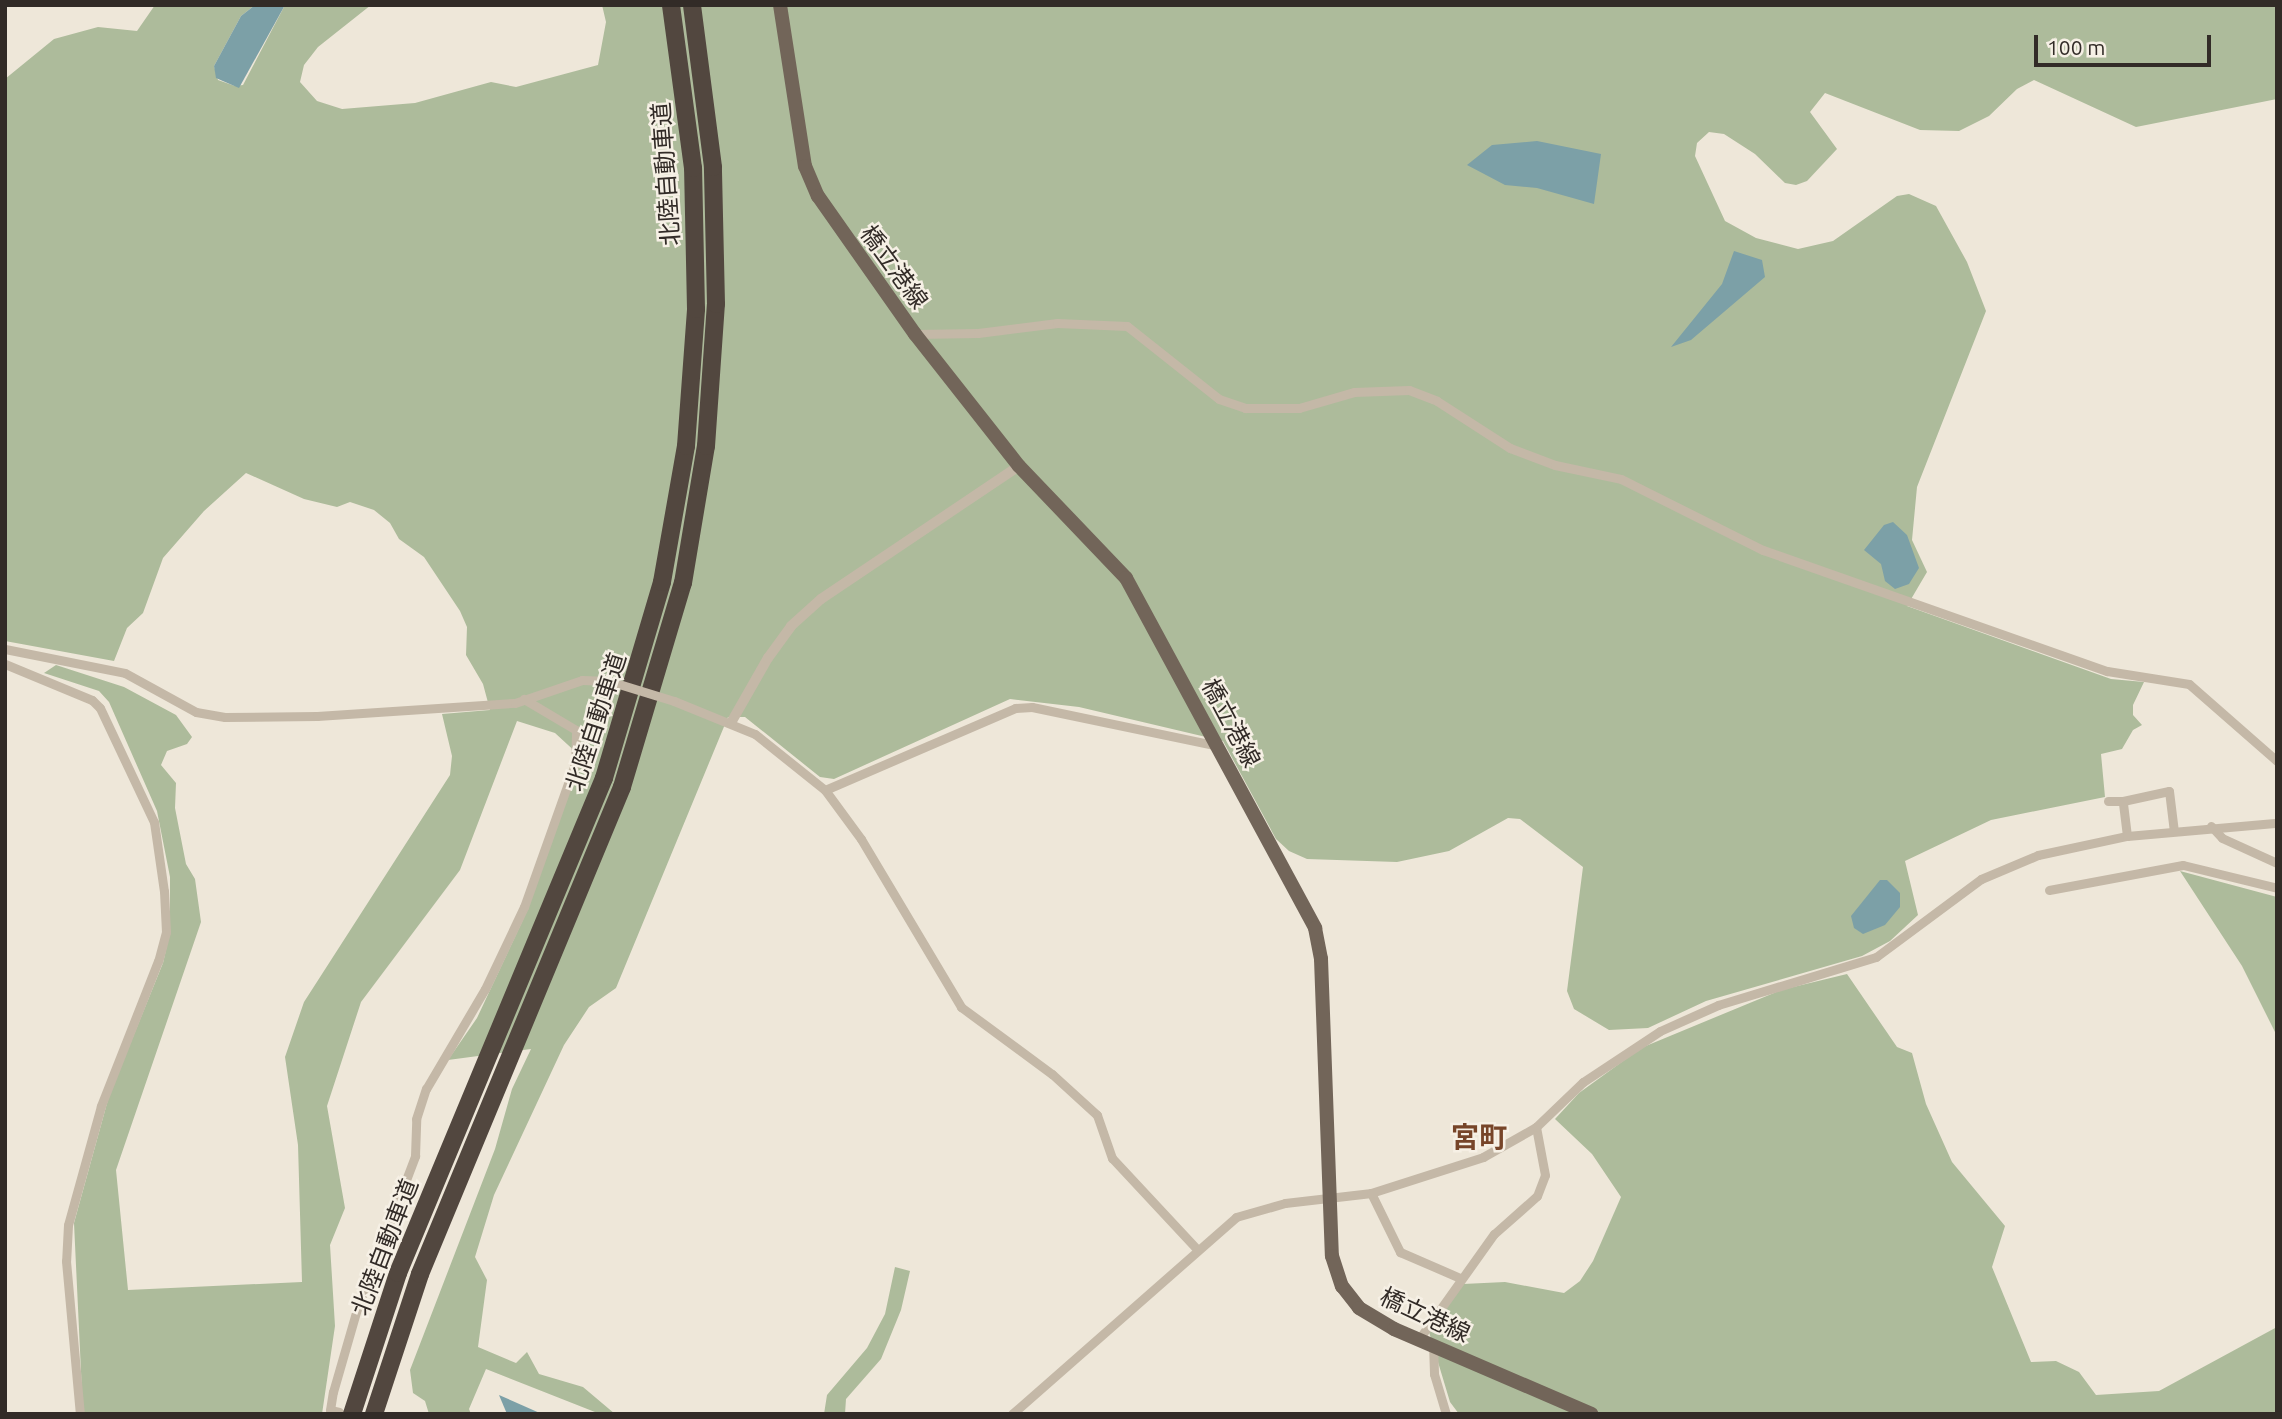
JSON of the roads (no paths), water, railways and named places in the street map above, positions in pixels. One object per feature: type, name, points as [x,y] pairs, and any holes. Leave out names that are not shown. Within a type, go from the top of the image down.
[{"type":"highway","name":"北陸自動車道","points":[[345,1413],[398,1273],[604,778],[662,583],[686,446],[696,309],[693,168],[671,5]]},
{"type":"highway","name":"北陸自動車道","points":[[373,1414],[429,1251],[622,787],[683,583],[706,446],[716,304],[713,167],[692,5]]},
{"type":"main road","name":"橋立港線","points":[[780,5],[803,156],[813,186],[842,236],[1019,466],[1126,579],[1315,928],[1321,959],[1332,1256],[1342,1286],[1359,1308],[1426,1342],[1591,1414]]},
{"type":"street","points":[[915,334],[978,333],[1057,323],[1127,326],[1219,399],[1245,408],[1299,408],[1354,392],[1409,390],[1437,401],[1510,448],[1555,465],[1620,478],[1709,526],[1772,553],[2107,671],[2189,684],[2277,761]]},
{"type":"street","points":[[732,721],[768,658],[791,626],[821,599],[1019,466]]},
{"type":"street","points":[[5,649],[125,673],[196,712],[225,717],[402,712],[524,699],[582,680],[609,681],[732,721],[825,790],[861,839],[961,1007],[1052,1074],[1097,1115],[1112,1158],[1196,1248]]},
{"type":"street","points":[[5,664],[92,700],[100,708],[154,822],[164,891],[166,932],[159,961],[101,1106],[68,1224],[66,1261],[80,1414]]},
{"type":"street","points":[[345,1413],[330,1410],[333,1392],[357,1309],[415,1156],[416,1119],[426,1089],[485,989],[524,907],[575,764],[576,730],[524,699]]},
{"type":"street","points":[[825,790],[1015,708],[1043,709],[1218,746]]},
{"type":"street","points":[[2108,801],[2123,801],[2169,791],[2174,830]]},
{"type":"street","points":[[2123,801],[2127,836]]},
{"type":"street","points":[[1012,1414],[1196,1248],[1236,1217],[1285,1203],[1330,1200],[1371,1193],[1464,1165],[1536,1127],[1583,1082],[1685,1019],[1796,978],[1876,957],[1943,903],[1981,879],[2027,859],[2070,845],[2127,836],[2211,826],[2277,823]]},
{"type":"street","points":[[2211,826],[2222,838],[2277,863]]},
{"type":"street","points":[[2049,890],[2183,865],[2277,888]]},
{"type":"street","points":[[1447,1414],[1426,1342],[1460,1278],[1493,1234],[1527,1207],[1542,1186],[1544,1161],[1536,1127]]},
{"type":"street","points":[[1371,1193],[1400,1252],[1460,1278]]},
{"type":"water","points":[[255,5],[285,5],[239,88],[216,78],[214,66],[241,16]]},
{"type":"water","points":[[1537,141],[1601,154],[1594,204],[1537,188],[1505,185],[1467,165],[1492,145]]},
{"type":"water","points":[[1734,251],[1762,260],[1765,277],[1691,340],[1671,347],[1722,284]]},
{"type":"water","points":[[1893,522],[1907,535],[1919,568],[1909,584],[1895,589],[1885,581],[1881,564],[1864,550],[1884,525]]},
{"type":"water","points":[[1880,880],[1887,880],[1900,893],[1900,907],[1885,925],[1863,934],[1854,928],[1851,916]]},
{"type":"water","points":[[499,1395],[542,1414],[507,1414]]},
{"type":"district","name":"宮町","points":[[1479,1137]]}]
